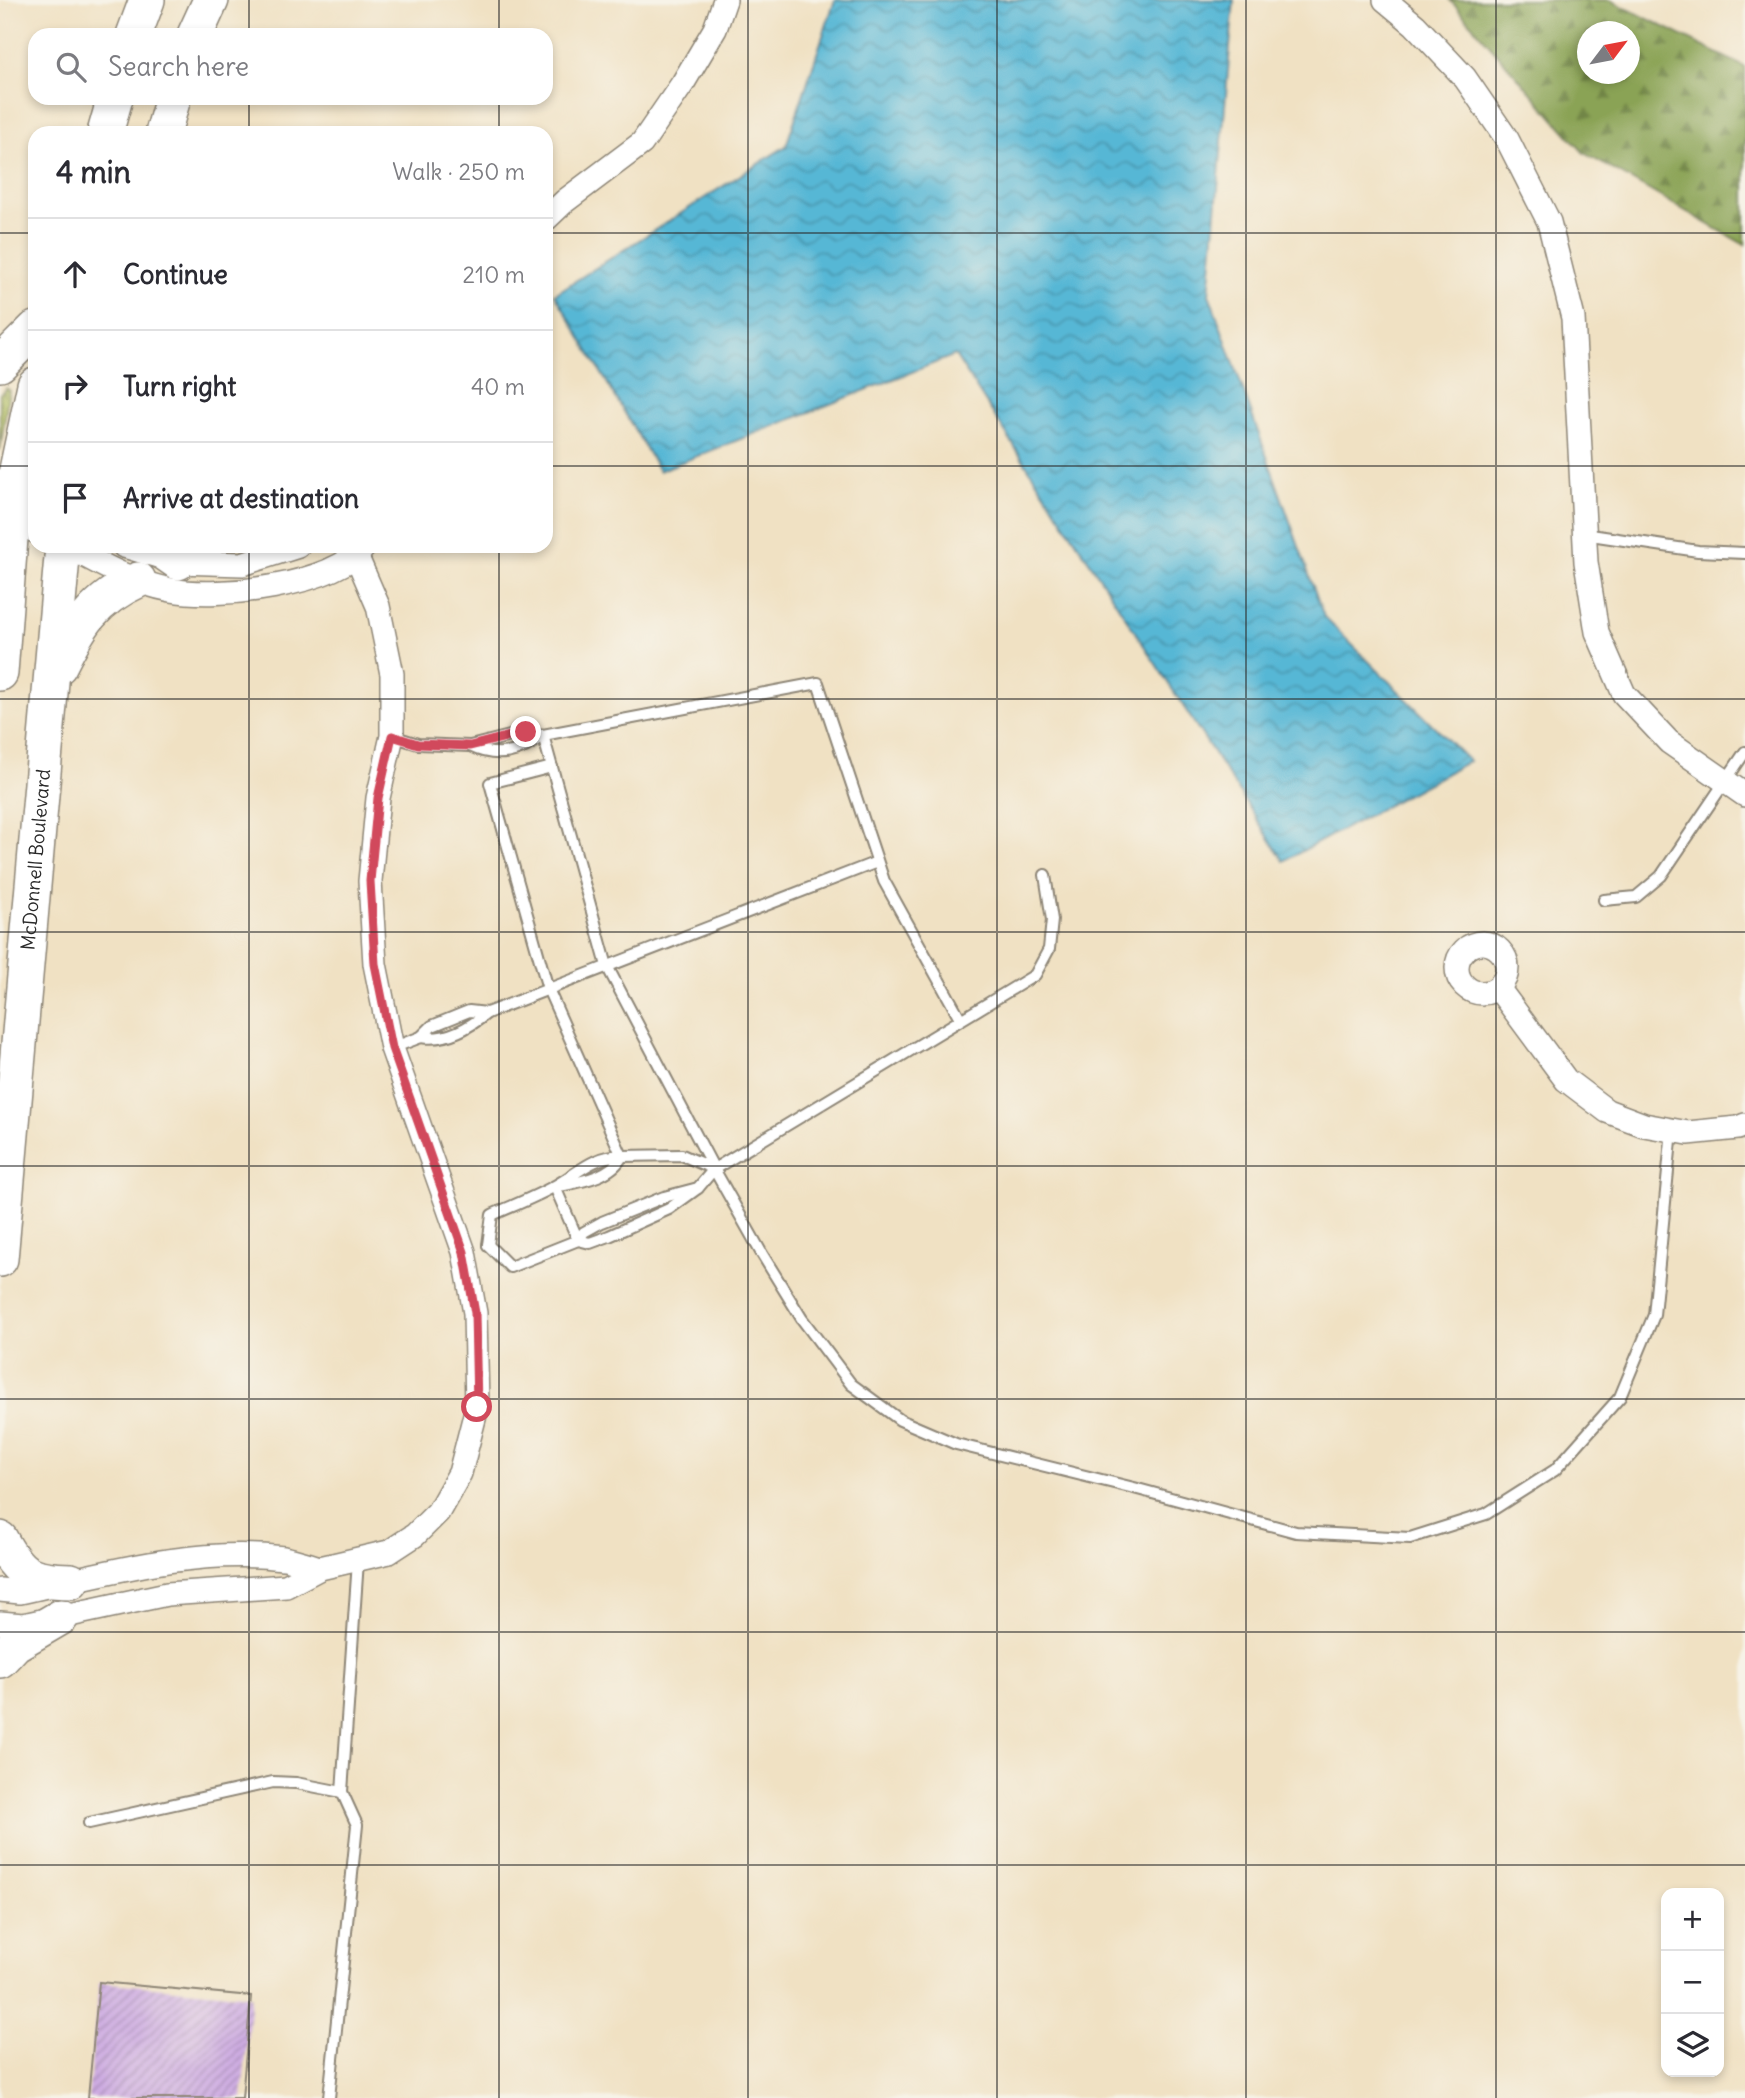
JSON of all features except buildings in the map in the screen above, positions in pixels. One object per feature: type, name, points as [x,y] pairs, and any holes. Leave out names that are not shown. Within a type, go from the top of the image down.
[{"type":"main road","points":[[137,28],[147,0]]},
{"type":"main road","points":[[198,28],[211,0]]},
{"type":"main road","points":[[107,126],[113,105]]},
{"type":"main road","points":[[165,126],[171,105]]},
{"type":"main road","points":[[0,364],[28,336]]},
{"type":"main road","points":[[1,649],[16,504],[28,429]]},
{"type":"main road","name":"McDonnell Boulevard","points":[[0,1259],[64,553]]},
{"type":"main road","points":[[52,682],[77,630],[95,607],[121,588],[138,580]]},
{"type":"main road","points":[[0,1539],[23,1571],[42,1580],[71,1581]]},
{"type":"main road","points":[[0,1660],[16,1644],[61,1617]]},
{"type":"street","points":[[553,212],[642,143],[715,30],[725,0]]},
{"type":"street","points":[[1385,0],[1415,24],[1465,78],[1507,139],[1549,222],[1573,318],[1586,562],[1597,632],[1624,694],[1669,741],[1745,795]]},
{"type":"street","points":[[78,553],[119,574],[172,590],[243,593],[316,577],[352,553]]},
{"type":"street","points":[[167,554],[242,564],[276,553]]},
{"type":"street","points":[[0,1623],[23,1625],[167,1594],[286,1586],[320,1568],[389,1552],[415,1535],[438,1512],[460,1473],[477,1407],[475,1313],[464,1252],[392,1048],[375,964],[370,881],[378,798],[392,736],[392,674],[379,606],[359,553]]},
{"type":"street","points":[[1498,988],[1566,1080],[1607,1111],[1644,1125],[1688,1133],[1745,1125]]},
{"type":"street","points":[[0,1590],[20,1592],[162,1561],[224,1555],[286,1558],[320,1568]]},
{"type":"lane","points":[[1584,534],[1698,551],[1745,553]]},
{"type":"lane","points":[[392,736],[418,744],[470,746],[485,753],[502,753],[530,746],[542,735],[818,683],[884,881],[960,1018]]},
{"type":"lane","points":[[542,735],[607,965],[714,1169],[802,1319],[851,1384],[900,1420],[956,1444],[1296,1532],[1410,1538],[1486,1514],[1555,1471],[1620,1397],[1654,1315],[1672,1130]]},
{"type":"lane","points":[[1604,900],[1636,897],[1661,876],[1745,752]]},
{"type":"lane","points":[[552,767],[490,783],[548,989],[622,1156]]},
{"type":"lane","points":[[392,1048],[421,1037],[432,1026],[468,1011],[487,1013],[877,862]]},
{"type":"lane","points":[[488,1245],[510,1267],[578,1240],[584,1232],[602,1222],[664,1197],[698,1188],[714,1169],[1035,975],[1049,949],[1052,920],[1045,875]]},
{"type":"lane","points":[[488,1245],[492,1215],[555,1187],[583,1167],[610,1155],[682,1155],[714,1169]]},
{"type":"lane","points":[[555,1187],[578,1240]]},
{"type":"lane","points":[[464,1252],[488,1245]]},
{"type":"lane","points":[[329,2098],[357,1825],[342,1792],[358,1560]]},
{"type":"lane","points":[[89,1823],[273,1782],[296,1783],[342,1792]]},
{"type":"green space","points":[[1450,0],[1610,0],[1745,67],[1745,245],[1584,153]]},
{"type":"green space","points":[[6,388],[9,390],[0,450],[0,394]]},
{"type":"water","points":[[835,0],[1234,0],[1209,294],[1324,617],[1469,761],[1284,861],[955,355],[659,471],[555,294],[786,146]]},
{"type":"route","points":[[477,1407],[475,1313],[464,1252],[392,1048],[375,964],[370,881],[378,798],[392,736],[418,744],[470,746],[526,732]]}]
